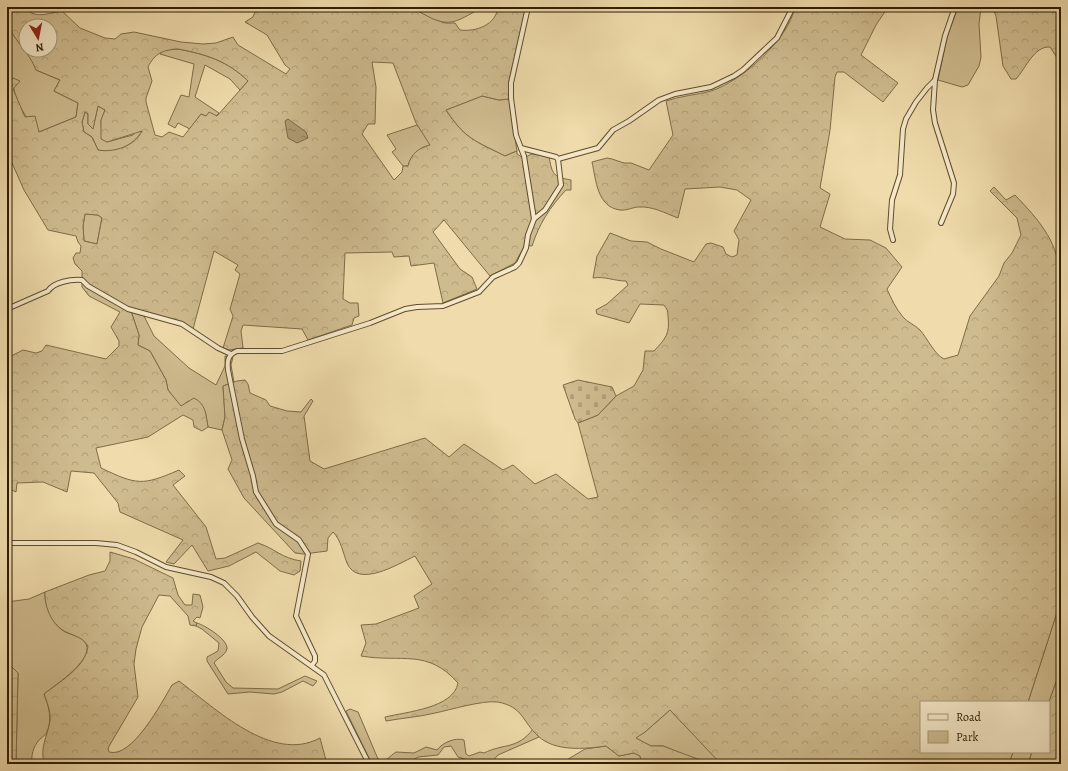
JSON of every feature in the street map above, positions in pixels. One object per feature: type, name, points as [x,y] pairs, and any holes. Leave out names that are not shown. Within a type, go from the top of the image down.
[{"type":"street","points":[[312,665],[316,656],[296,616],[308,554],[299,540],[276,524],[256,492],[242,438],[228,370],[228,358],[231,354],[237,351],[282,350],[370,323],[405,309],[417,307],[439,308],[472,296],[479,292],[493,277],[515,267],[519,263],[526,248],[528,235],[534,219],[524,156],[516,134],[511,98],[511,83],[528,7]]},
{"type":"street","points":[[521,148],[547,154],[558,159],[598,148],[613,130],[630,121],[659,100],[682,92],[711,87],[734,76],[777,38],[792,7]]},
{"type":"street","points":[[941,223],[953,194],[954,183],[935,123],[933,110],[935,80],[945,36],[956,7]]},
{"type":"street","points":[[893,240],[890,229],[892,200],[900,175],[903,129],[906,119],[916,102],[935,80]]},
{"type":"street","points":[[524,156],[533,152]]},
{"type":"street","points":[[534,219],[545,210],[562,185],[558,159]]},
{"type":"street","points":[[7,310],[48,291],[50,288],[62,282],[82,280],[88,286],[128,309],[182,324],[218,348],[231,354]]},
{"type":"street","points":[[7,543],[112,544],[132,550],[166,566],[217,579],[232,590],[269,636],[312,665],[324,675],[369,764]]},
{"type":"green space","points":[[7,7],[24,7],[28,11],[37,15],[62,11],[80,28],[105,38],[115,39],[121,34],[134,32],[181,42],[203,44],[216,43],[233,37],[238,45],[286,74],[290,69],[285,65],[267,35],[245,22],[253,17],[257,7],[410,7],[433,19],[445,23],[455,23],[460,30],[472,30],[489,23],[498,7],[526,7],[509,81],[509,99],[499,100],[482,96],[446,110],[465,133],[478,142],[505,156],[517,151],[517,154],[523,158],[532,154],[549,156],[554,174],[560,178],[571,180],[571,190],[566,190],[555,203],[542,223],[532,246],[525,245],[515,263],[490,276],[444,220],[433,232],[460,269],[472,277],[477,289],[443,303],[434,263],[411,266],[409,256],[394,257],[392,252],[345,253],[343,299],[350,303],[358,303],[359,316],[354,318],[352,325],[308,340],[302,329],[243,325],[241,331],[243,348],[229,350],[223,348],[233,316],[230,309],[240,274],[235,270],[238,265],[214,251],[193,329],[183,323],[131,311],[139,335],[138,345],[150,351],[166,380],[168,390],[181,406],[194,398],[201,403],[205,410],[208,427],[202,431],[194,427],[193,420],[183,415],[148,437],[96,448],[101,468],[123,478],[140,481],[156,479],[179,470],[185,476],[173,485],[206,527],[216,559],[225,558],[258,543],[283,556],[301,561],[300,571],[294,575],[280,571],[256,552],[229,566],[208,571],[192,545],[174,564],[166,562],[183,540],[120,512],[118,503],[94,473],[71,471],[67,492],[43,482],[17,483],[16,492],[7,488],[7,354],[11,356],[23,350],[36,353],[42,351],[46,345],[106,359],[119,346],[119,341],[111,327],[120,312],[89,296],[82,287],[82,271],[75,264],[73,258],[76,253],[80,253],[81,246],[76,236],[48,230],[24,190],[12,163],[7,134],[7,88],[13,78],[20,81],[13,89],[25,117],[35,116],[39,132],[76,117],[78,103],[54,91],[60,80],[36,70],[30,58],[58,58],[58,18],[18,18],[18,42],[7,21]],"holes":[[[178,49],[216,59],[232,68],[248,81],[217,116],[209,112],[206,116],[201,114],[183,137],[169,132],[162,137],[155,135],[146,102],[152,81],[148,67],[154,58],[160,53]],[[372,62],[393,63],[416,123],[430,145],[416,152],[411,158],[408,166],[403,166],[402,172],[394,180],[362,134],[368,124],[375,124],[376,87]],[[98,106],[105,110],[101,120],[101,139],[107,142],[142,131],[139,136],[129,144],[117,149],[104,151],[98,150],[92,137],[84,132],[82,122],[85,112],[88,114],[88,124],[93,129]],[[85,214],[98,215],[102,218],[97,244],[84,241],[83,226]]]},
{"type":"green space","points":[[431,7],[483,7],[458,20],[445,22],[429,18],[418,13]]},
{"type":"green space","points":[[795,7],[888,7],[876,25],[861,55],[898,83],[883,102],[844,72],[837,72],[835,77],[830,130],[820,188],[830,194],[820,227],[845,239],[870,240],[886,248],[902,267],[887,289],[892,300],[903,317],[920,330],[940,357],[944,359],[958,355],[970,316],[999,276],[1004,263],[1012,253],[1021,235],[1017,218],[990,191],[994,187],[1006,200],[1015,195],[1029,210],[1042,226],[1056,253],[1058,263],[1061,264],[1061,600],[1028,701],[920,701],[920,753],[1013,753],[1009,764],[713,764],[720,763],[670,710],[636,738],[651,746],[663,746],[711,764],[642,764],[640,756],[634,753],[619,756],[606,746],[570,748],[553,745],[538,736],[513,707],[498,702],[475,704],[386,721],[385,717],[428,708],[439,703],[448,698],[455,691],[458,683],[447,672],[436,665],[424,661],[361,656],[366,643],[361,625],[376,624],[419,608],[414,596],[432,584],[415,556],[389,569],[379,572],[360,574],[352,570],[347,563],[336,535],[333,532],[328,538],[327,551],[304,554],[295,553],[244,498],[228,469],[232,460],[222,430],[225,417],[223,386],[245,380],[248,384],[250,393],[266,400],[270,406],[287,411],[301,412],[311,399],[313,401],[304,416],[310,461],[324,469],[425,438],[449,457],[464,444],[503,470],[513,465],[535,484],[556,474],[588,499],[598,497],[578,423],[598,415],[616,396],[634,386],[643,370],[645,351],[654,351],[662,343],[668,332],[668,311],[664,305],[640,304],[629,323],[597,314],[596,310],[607,304],[628,285],[626,281],[593,278],[597,256],[610,233],[631,241],[647,242],[694,262],[706,244],[711,243],[723,247],[726,254],[732,257],[737,255],[739,240],[734,231],[751,200],[737,190],[720,187],[685,189],[678,218],[658,210],[644,207],[620,210],[612,208],[606,204],[602,198],[599,192],[592,162],[607,158],[624,163],[631,163],[649,170],[673,135],[666,101],[711,91],[736,78],[762,58],[774,45],[791,20]]},
{"type":"green space","points":[[958,7],[981,7],[979,24],[981,57],[979,66],[968,85],[962,87],[938,80],[947,37]]},
{"type":"green space","points":[[992,7],[1061,7],[1061,64],[1050,47],[1044,48],[1039,50],[1031,58],[1016,79],[1011,79],[1003,66],[996,16]]},
{"type":"green space","points":[[7,22],[18,41],[18,58],[31,58],[36,70],[60,80],[54,91],[78,103],[76,117],[39,132],[21,108],[15,94],[13,78],[7,88],[7,66],[9,65],[7,62]]},
{"type":"green space","points":[[178,49],[198,53],[216,59],[232,68],[248,81],[240,90],[230,79],[205,65],[195,97],[219,113],[216,116],[206,116],[201,114],[190,129],[178,123],[175,128],[168,124],[181,95],[189,97],[194,64],[160,54],[164,50]]},
{"type":"green space","points":[[482,96],[499,100],[509,99],[517,151],[505,156],[471,138],[459,127],[446,110]]},
{"type":"green space","points":[[98,106],[105,110],[101,121],[102,139],[107,142],[133,135],[137,131],[142,131],[134,141],[123,148],[111,151],[98,150],[92,137],[84,132],[82,122],[85,112],[88,114],[88,124],[93,128]]},
{"type":"green space","points":[[417,125],[429,140],[430,145],[416,152],[408,166],[403,166],[392,152],[396,149],[387,135]]},
{"type":"green space","points":[[85,214],[98,215],[102,218],[97,244],[84,241],[83,226]]},
{"type":"green space","points":[[131,311],[144,316],[154,336],[189,368],[216,385],[225,366],[225,356],[233,357],[231,365],[234,382],[223,386],[225,417],[222,430],[208,427],[205,411],[188,401],[181,407],[168,390],[166,380],[150,351],[138,345],[139,335]]},
{"type":"green space","points":[[578,380],[612,387],[616,396],[598,415],[578,423],[575,419],[563,385]]},
{"type":"green space","points":[[110,552],[134,559],[173,578],[178,595],[185,605],[192,605],[193,594],[200,595],[203,607],[200,618],[197,617],[193,621],[197,623],[196,626],[190,625],[188,616],[170,596],[159,595],[142,627],[136,649],[134,664],[138,697],[108,748],[109,752],[118,752],[127,747],[136,738],[154,716],[172,685],[179,681],[227,718],[264,739],[283,744],[302,744],[320,738],[327,764],[44,764],[43,747],[50,718],[44,694],[77,667],[86,654],[88,646],[79,638],[57,626],[51,618],[47,608],[45,592],[89,575],[105,571],[110,561]]},
{"type":"green space","points":[[45,592],[47,608],[55,623],[62,630],[84,641],[87,648],[86,655],[74,670],[44,694],[49,709],[50,719],[46,734],[39,740],[34,749],[32,764],[16,764],[18,673],[7,665],[7,602],[29,599]]},
{"type":"green space","points":[[1061,600],[1061,668],[1049,701],[1028,701]]},
{"type":"green space","points":[[197,623],[205,626],[224,641],[227,649],[214,663],[226,682],[233,688],[278,689],[305,676],[317,681],[313,686],[303,681],[282,692],[274,694],[250,692],[228,694],[207,661],[207,657],[218,651],[219,643],[196,626]]},
{"type":"green space","points":[[7,665],[10,665],[18,673],[16,764],[7,764]]},
{"type":"green space","points":[[1061,668],[1061,764],[1028,764],[1032,753],[1050,753],[1049,701]]},
{"type":"green space","points":[[350,709],[358,712],[378,759],[381,760],[386,760],[396,752],[414,753],[426,747],[437,750],[445,743],[457,739],[464,740],[466,754],[469,756],[516,743],[527,736],[533,729],[539,737],[498,755],[490,764],[481,764],[458,757],[451,746],[444,747],[438,755],[418,757],[410,762],[407,760],[401,764],[372,764],[346,711]]},
{"type":"green space","points":[[670,710],[721,763],[711,764],[696,760],[663,746],[651,746],[635,738],[645,732]]},
{"type":"green space","points":[[606,746],[619,756],[634,753],[640,756],[642,764],[560,764],[585,749]]},
{"type":"green space","points":[[1013,753],[1032,753],[1028,764],[1009,764]]},
{"type":"water","points":[[288,119],[306,132],[308,138],[297,143],[288,138],[285,121]]}]
